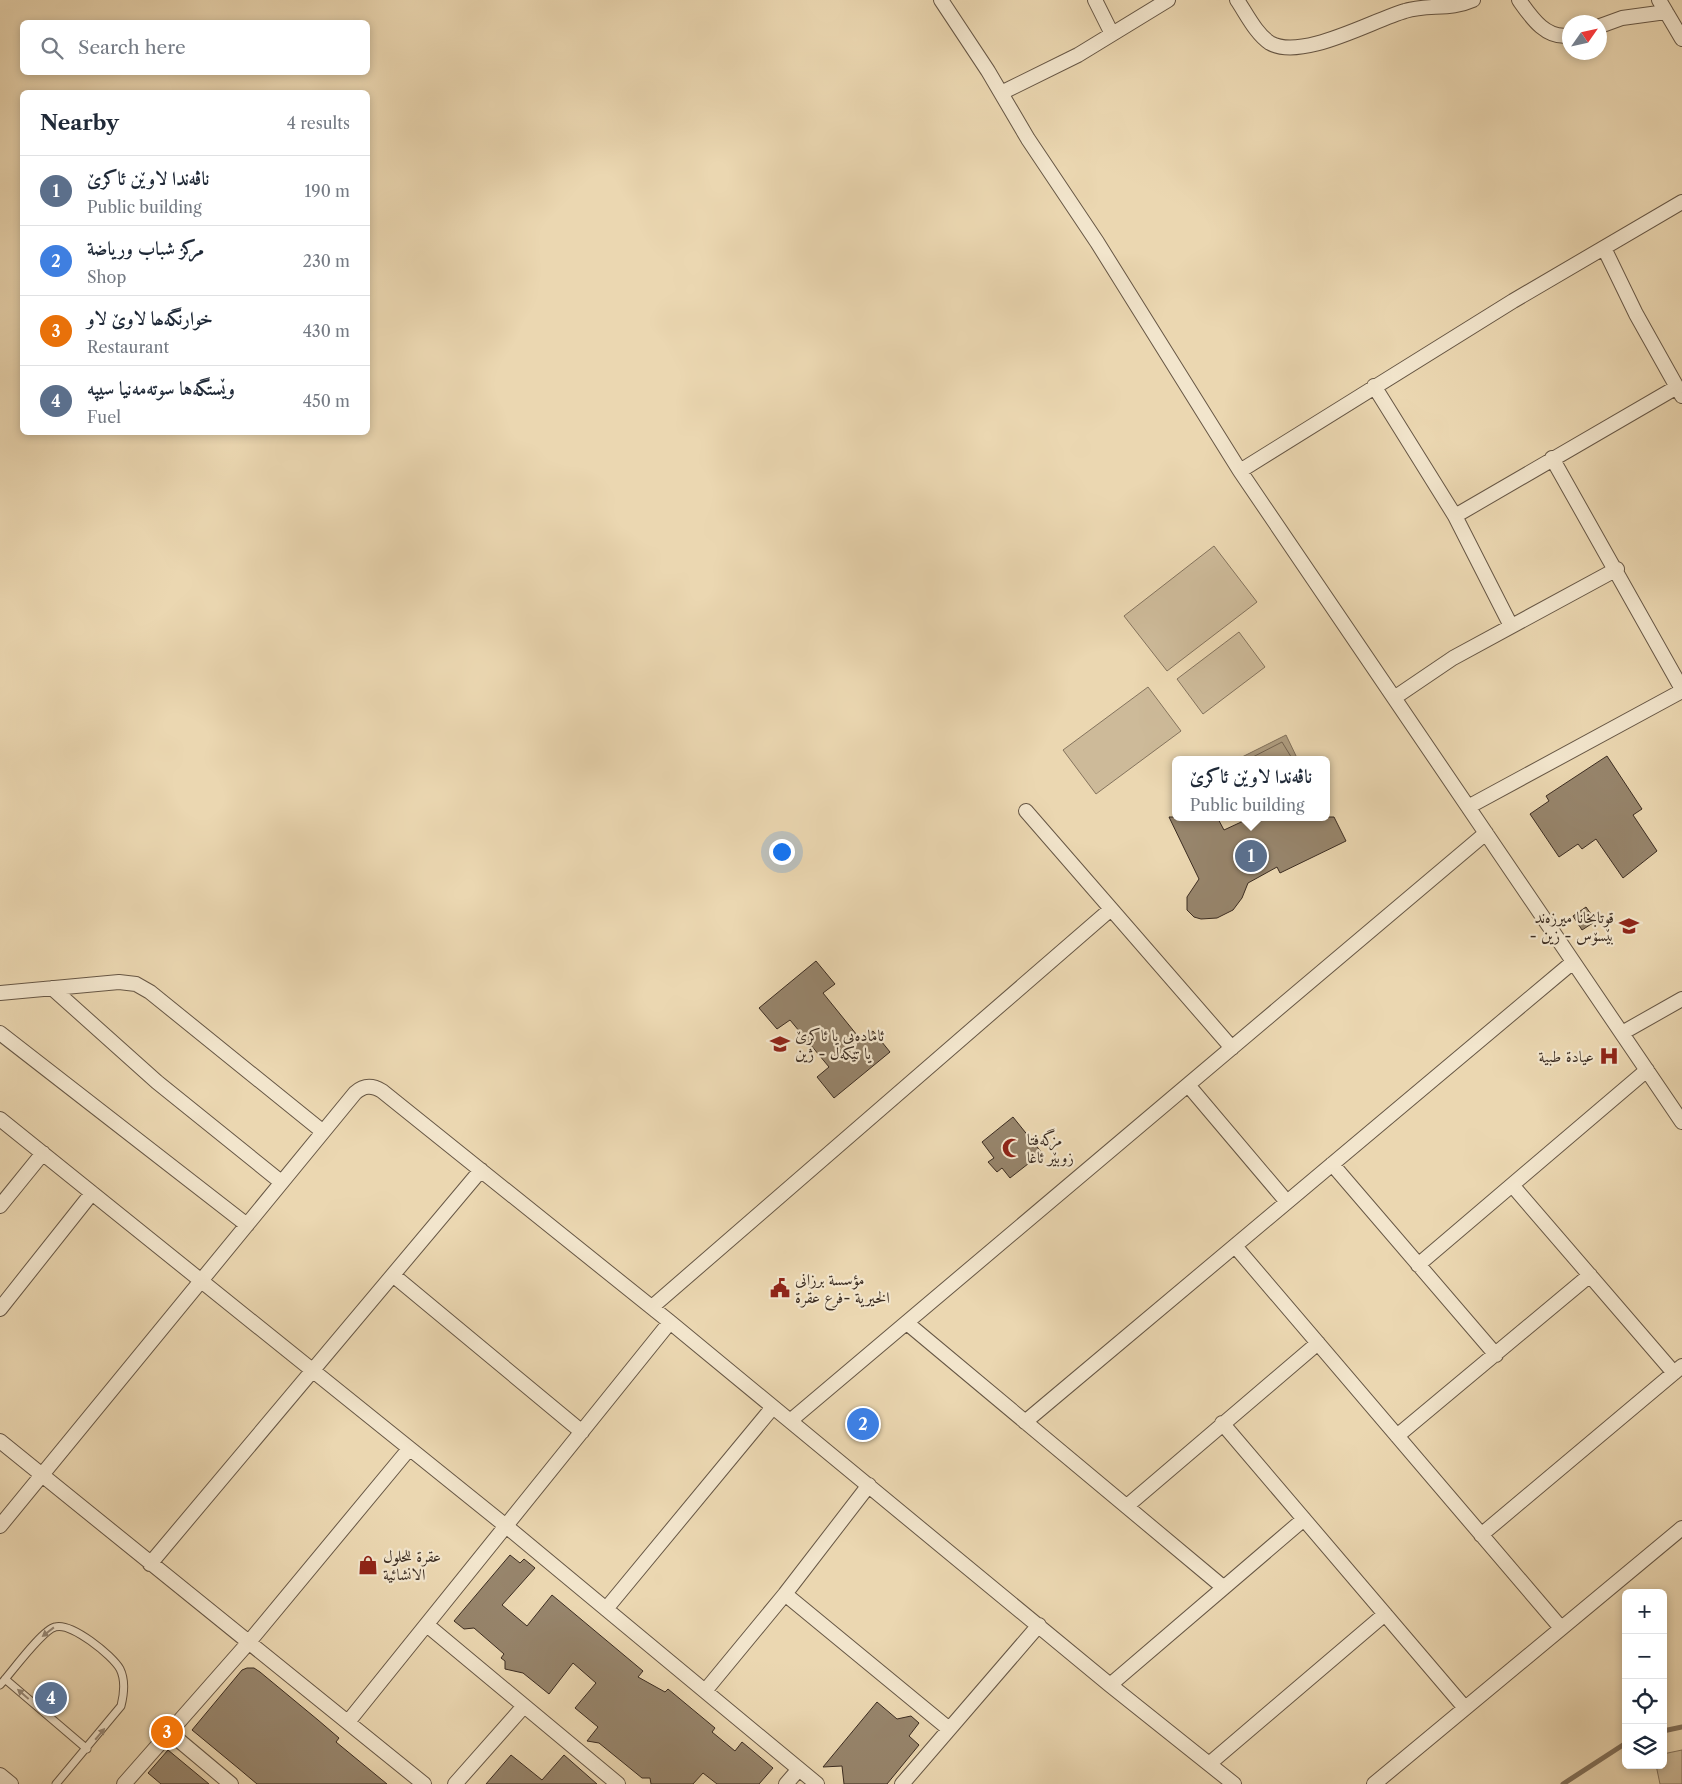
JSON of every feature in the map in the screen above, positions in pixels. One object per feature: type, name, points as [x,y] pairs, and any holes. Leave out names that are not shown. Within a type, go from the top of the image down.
[{"type":"street","points":[[941,0],[1001,93],[1028,139],[1108,259],[1240,471],[1682,1122]]},
{"type":"street","points":[[1095,0],[1112,34]]},
{"type":"street","points":[[1001,93],[1078,55],[1168,0]]},
{"type":"street","points":[[1237,0],[1252,23],[1270,42],[1281,46],[1304,46],[1337,39],[1387,16],[1412,9],[1440,8],[1473,0]]},
{"type":"street","points":[[1520,0],[1543,30],[1562,36]]},
{"type":"street","points":[[1659,0],[1682,39]]},
{"type":"street","points":[[1607,23],[1622,18],[1666,12]]},
{"type":"street","points":[[1240,471],[1374,386],[1682,202]]},
{"type":"street","points":[[1455,516],[1552,458],[1679,391],[1636,314],[1604,248]]},
{"type":"street","points":[[1374,386],[1455,516],[1511,626]]},
{"type":"street","points":[[1468,807],[1682,690],[1616,569],[1552,458]]},
{"type":"street","points":[[1394,698],[1453,658],[1616,569]]},
{"type":"street","points":[[1026,811],[1232,1048]]},
{"type":"street","points":[[790,1421],[1486,833]]},
{"type":"street","points":[[652,1307],[1111,909]]},
{"type":"street","points":[[1025,1422],[1573,962]]},
{"type":"street","points":[[0,993],[119,982],[144,987],[322,1131]]},
{"type":"street","points":[[52,988],[158,1082],[281,1182]]},
{"type":"street","points":[[1622,1033],[1682,999]]},
{"type":"street","points":[[0,1033],[247,1225]]},
{"type":"street","points":[[1418,1265],[1647,1070]]},
{"type":"street","points":[[1188,1085],[1287,1202]]},
{"type":"street","points":[[0,1526],[354,1093],[359,1089],[371,1086],[382,1091],[652,1307],[1110,1685],[1234,1784]]},
{"type":"street","points":[[0,1119],[506,1526],[817,1784]]},
{"type":"street","points":[[0,1206],[43,1153]]},
{"type":"street","points":[[1332,1164],[1496,1356]]},
{"type":"street","points":[[150,1564],[480,1170]]},
{"type":"street","points":[[1482,1535],[1678,1370],[1590,1275],[1512,1185]]},
{"type":"street","points":[[0,1309],[92,1193]]},
{"type":"street","points":[[1235,1246],[1561,1628]]},
{"type":"street","points":[[393,1274],[582,1432]]},
{"type":"street","points":[[1397,1436],[1496,1356],[1590,1275]]},
{"type":"street","points":[[348,1722],[670,1322]]},
{"type":"street","points":[[907,1323],[1223,1587]]},
{"type":"street","points":[[1127,1506],[1318,1343]]},
{"type":"street","points":[[606,1610],[773,1407]]},
{"type":"street","points":[[1222,1423],[1465,1708]]},
{"type":"street","points":[[0,1441],[424,1784]]},
{"type":"street","points":[[124,1784],[248,1642],[410,1449]]},
{"type":"street","points":[[705,1691],[786,1594],[869,1485]]},
{"type":"street","points":[[1110,1685],[1304,1519]]},
{"type":"street","points":[[1374,1784],[1682,1528]]},
{"type":"street","points":[[786,1594],[949,1729]]},
{"type":"street","points":[[1209,1764],[1385,1614]]},
{"type":"street","points":[[427,1625],[618,1784]]},
{"type":"street","points":[[902,1784],[1038,1625]]},
{"type":"street","points":[[455,1784],[524,1706]]},
{"type":"street","points":[[169,1732],[232,1784]]},
{"type":"street","points":[[786,1784],[799,1769]]},
{"type":"street","points":[[0,1775],[11,1784]]},
{"type":"lane","points":[[0,1685],[46,1632],[56,1627],[73,1629],[113,1660],[124,1682],[121,1706],[56,1784]]},
{"type":"lane","points":[[5,1678],[87,1748]]},
{"type":"shaded area","points":[[1214,546],[1257,602],[1167,671],[1124,616]]},
{"type":"shaded area","points":[[1239,632],[1265,667],[1203,714],[1177,679]]},
{"type":"shaded area","points":[[1148,687],[1181,731],[1096,794],[1063,750]]},
{"type":"shaded area","points":[[1682,1750],[1682,1784],[1660,1784],[1657,1769],[1667,1769],[1667,1753]]},
{"type":"water","points":[[1286,735],[1296,756],[1244,756]]},
{"type":"building","points":[[1607,756],[1642,809],[1633,815],[1657,851],[1623,878],[1596,839],[1582,849],[1578,844],[1559,857],[1530,814],[1549,801],[1546,796]]},
{"type":"building","points":[[1169,817],[1172,817],[1172,821],[1219,821],[1224,830],[1243,821],[1330,821],[1330,817],[1334,817],[1346,841],[1280,873],[1277,867],[1248,883],[1242,898],[1233,910],[1217,918],[1201,919],[1194,917],[1187,910],[1187,897],[1199,879]]},
{"type":"building","points":[[1586,907],[1596,921],[1582,930],[1573,916]]},
{"type":"building","points":[[816,961],[835,984],[823,993],[861,1040],[873,1031],[890,1052],[834,1098],[817,1077],[829,1067],[790,1020],[777,1029],[759,1008]]},
{"type":"building","name":"مزگەفتا زوبێر ئاغا","points":[[1013,1117],[1042,1153],[1010,1178],[1002,1168],[997,1172],[988,1162],[994,1158],[982,1142]]},
{"type":"building","points":[[510,1555],[520,1563],[524,1559],[535,1568],[502,1605],[527,1626],[552,1595],[643,1671],[638,1677],[665,1692],[668,1689],[715,1728],[712,1732],[735,1751],[742,1742],[773,1768],[759,1784],[717,1784],[703,1773],[693,1784],[651,1784],[650,1778],[642,1778],[599,1743],[587,1741],[598,1727],[575,1708],[596,1683],[573,1663],[549,1694],[523,1673],[505,1669],[505,1661],[501,1658],[504,1654],[474,1628],[464,1629],[454,1621]]},
{"type":"building","points":[[254,1668],[260,1672],[318,1720],[339,1738],[336,1742],[387,1784],[257,1784],[192,1730],[242,1670]]},
{"type":"building","points":[[877,1702],[897,1719],[911,1716],[919,1723],[909,1736],[919,1745],[887,1784],[844,1784],[842,1766],[823,1767]]},
{"type":"building","points":[[168,1750],[209,1784],[161,1784],[148,1773]]},
{"type":"building","points":[[511,1755],[542,1780],[564,1755],[597,1784],[486,1784]]},
{"type":"waterway","points":[[1667,1730],[1682,1727]]},
{"type":"waterway","points":[[1563,1784],[1622,1746]]},
{"type":"place","name":"ناڤەندا لاوێن ئاکرێ","points":[[1251,856]]},
{"type":"place","name":"قوتابخانا میرزەند - بێسۆس - زین","points":[[1629,926]]},
{"type":"place","name":"ئامادەیی یا ئاکرێ یا تێکەل - ژین","points":[[780,1044]]},
{"type":"place","name":"عيادة طبية","points":[[1609,1056]]},
{"type":"place","name":"مزگەفتا زوبێر ئاغا","points":[[1012,1148]]},
{"type":"place","name":"مؤسسة برزانى الخيرية -فرع عقرة","points":[[780,1288]]},
{"type":"place","name":"مركز شباب ورياضة","points":[[863,1424]]},
{"type":"place","name":"عقرة للحلول الانشائیة","points":[[368,1565]]},
{"type":"place","name":"وێستگەها سوتەمەنیا سیپە","points":[[51,1698]]},
{"type":"place","name":"خوارنگەھا لاوێ لاو","points":[[167,1732]]}]
